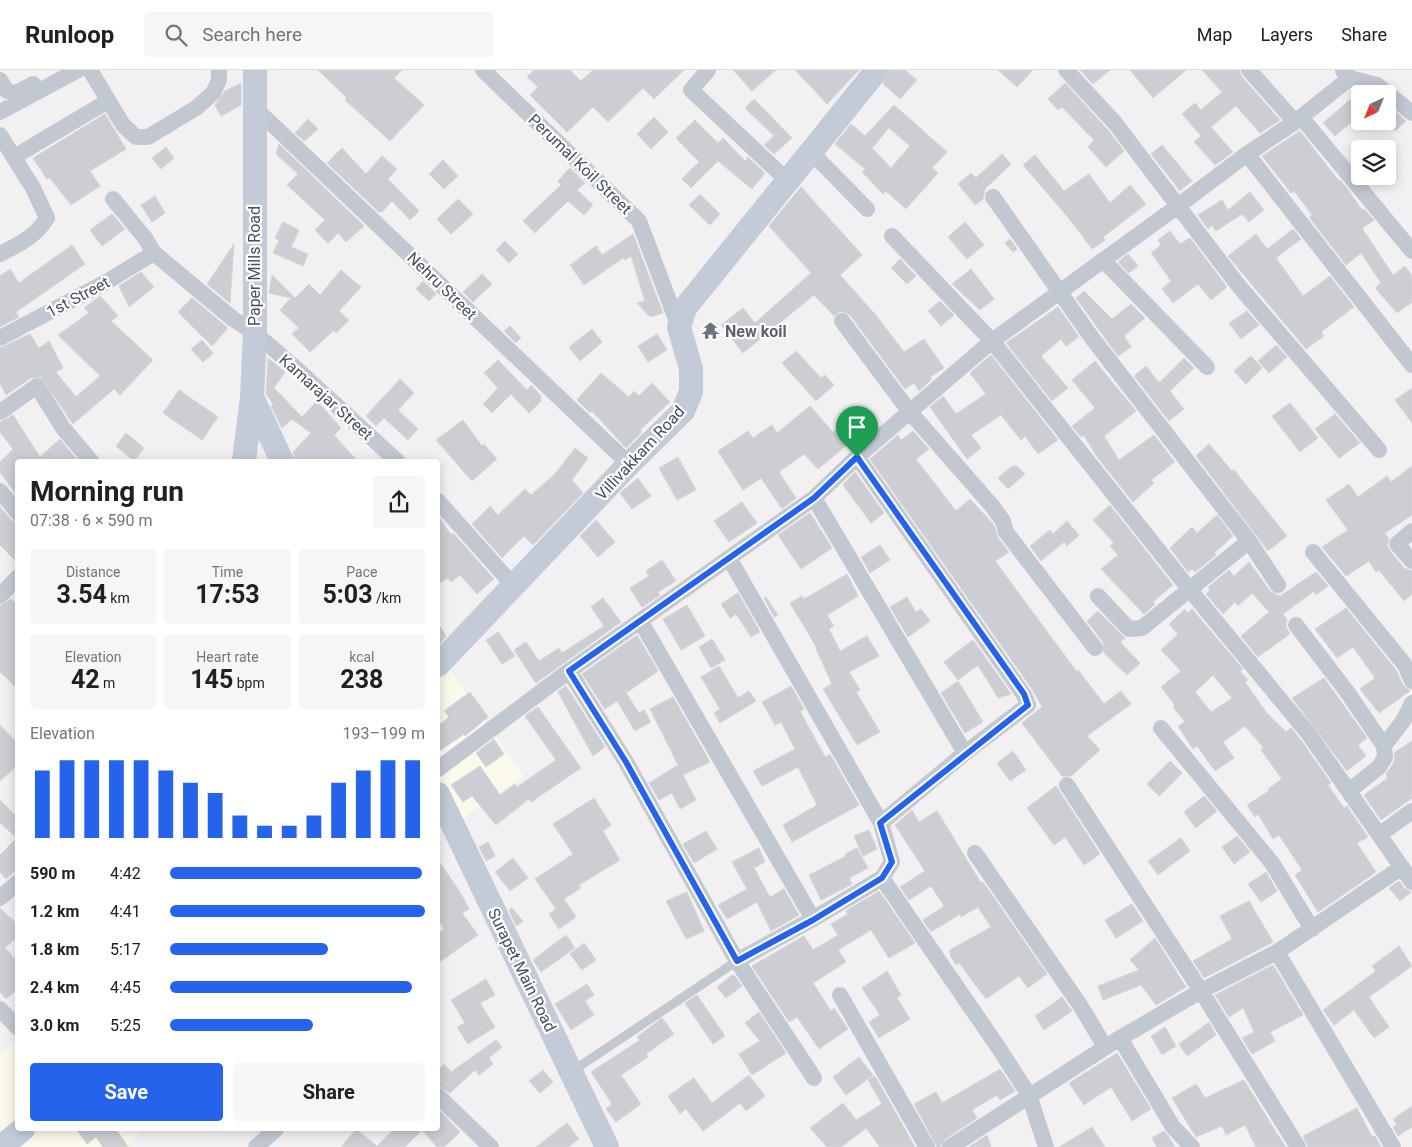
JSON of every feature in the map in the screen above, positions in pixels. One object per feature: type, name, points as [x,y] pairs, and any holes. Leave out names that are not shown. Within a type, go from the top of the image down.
[{"type":"main road","name":"Paper Mills Road","points":[[244,459],[252,398],[254,333],[255,70]]},
{"type":"main road","points":[[679,327],[685,308],[877,70]]},
{"type":"main road","name":"Villivakkam Road","points":[[440,663],[629,464],[683,411],[691,392],[691,368],[679,327]]},
{"type":"main road","points":[[252,398],[281,459]]},
{"type":"main road","name":"Surapet Main Road","points":[[440,798],[607,1147]]},
{"type":"street","points":[[0,80],[7,91],[16,93],[56,70]]},
{"type":"street","points":[[0,112],[78,70]]},
{"type":"street","points":[[90,70],[123,124],[136,137],[148,136],[184,116],[213,93],[219,80],[219,70]]},
{"type":"street","name":"Perumal Koil Street","points":[[483,70],[639,221],[679,327]]},
{"type":"street","points":[[708,70],[691,90],[788,181]]},
{"type":"street","points":[[1066,70],[1115,123],[1238,285],[1379,450]]},
{"type":"street","points":[[1249,70],[1298,120],[1412,251]]},
{"type":"street","points":[[440,768],[569,671],[814,498],[857,457],[992,340],[1059,293],[1247,154],[1298,120],[1346,74],[1376,84],[1412,113]]},
{"type":"street","points":[[14,157],[108,101]]},
{"type":"street","name":"Nehru Street","points":[[255,108],[629,464]]},
{"type":"street","points":[[0,135],[33,188],[47,218],[39,231],[25,242],[0,254]]},
{"type":"street","points":[[811,152],[867,210]]},
{"type":"street","points":[[1247,154],[1412,365]]},
{"type":"street","points":[[993,197],[1059,293],[1248,541],[1278,585]]},
{"type":"street","name":"Kamarajar Street","points":[[113,199],[154,253],[233,319],[254,333],[395,459]]},
{"type":"street","points":[[892,236],[992,340],[1190,590],[1308,733],[1412,882]]},
{"type":"street","name":"1st Street","points":[[0,338],[108,281],[154,253]]},
{"type":"street","points":[[1103,260],[1207,367]]},
{"type":"street","points":[[842,321],[910,411],[993,507],[1003,521],[1006,532],[1095,648]]},
{"type":"street","points":[[0,412],[37,386],[63,428],[89,459]]},
{"type":"street","points":[[857,457],[1024,694],[1028,705],[965,753],[880,823]]},
{"type":"street","points":[[0,491],[15,509]]},
{"type":"street","points":[[814,498],[965,753]]},
{"type":"street","points":[[440,503],[513,586]]},
{"type":"street","points":[[1412,532],[1397,544],[1412,561]]},
{"type":"street","points":[[1098,596],[1129,629],[1142,628],[1248,541]]},
{"type":"street","points":[[1313,552],[1405,665],[1412,681]]},
{"type":"street","points":[[729,558],[880,823],[892,862],[882,878],[813,920],[737,961]]},
{"type":"street","points":[[0,596],[15,580]]},
{"type":"street","points":[[640,622],[813,920]]},
{"type":"street","points":[[1296,625],[1384,746],[1386,757],[1379,767],[1349,791]]},
{"type":"street","points":[[569,671],[626,762],[737,961],[814,1078]]},
{"type":"street","points":[[1384,746],[1403,721],[1412,703]]},
{"type":"street","points":[[1161,728],[1272,863],[1312,929]]},
{"type":"street","points":[[1067,785],[1201,991],[1298,1147]]},
{"type":"street","points":[[1380,835],[1412,811]]},
{"type":"street","points":[[974,852],[1080,1005],[1105,1047]]},
{"type":"street","points":[[950,1147],[1028,1095],[1120,1038],[1201,991],[1277,952],[1402,867]]},
{"type":"street","points":[[882,878],[1028,1095],[1046,1147]]},
{"type":"street","points":[[0,898],[15,885]]},
{"type":"street","points":[[1277,952],[1393,1147]]},
{"type":"street","points":[[840,995],[927,1147]]},
{"type":"street","points":[[0,1009],[15,1025]]},
{"type":"street","points":[[1120,1038],[1173,1127],[1192,1147]]},
{"type":"street","points":[[440,1098],[491,1147]]},
{"type":"street","points":[[256,1147],[274,1131]]},
{"type":"lane","points":[[571,1072],[737,961]]},
{"type":"shaded area","points":[[440,656],[524,776],[440,834]]},
{"type":"shaded area","points":[[15,1040],[15,1131],[141,1131],[126,1147],[0,1147],[0,1055]]},
{"type":"building","points":[[318,70],[402,70],[394,78],[424,105],[390,141],[345,100],[347,98]]},
{"type":"building","points":[[534,70],[570,70],[581,81],[593,70],[684,70],[654,99],[643,88],[608,122],[593,107],[567,132],[530,95],[538,87],[527,77]]},
{"type":"building","points":[[733,70],[776,70],[752,91]]},
{"type":"building","points":[[795,70],[859,70],[827,104]]},
{"type":"building","points":[[890,70],[905,70],[917,80],[900,99],[883,84]]},
{"type":"building","points":[[998,70],[1033,70],[1017,87]]},
{"type":"building","points":[[1080,70],[1110,70],[1093,84]]},
{"type":"building","points":[[1130,70],[1186,70],[1153,98]]},
{"type":"building","points":[[1202,70],[1239,70],[1242,77],[1280,120],[1260,133],[1236,106],[1211,127],[1233,152],[1215,165],[1194,142],[1201,136],[1182,114],[1195,103],[1201,110],[1222,92]]},
{"type":"building","points":[[241,83],[241,105],[221,116],[215,105],[225,91]]},
{"type":"building","points":[[1065,83],[1107,129],[1124,151],[1106,167],[1088,147],[1094,140],[1062,107],[1058,110],[1048,99]]},
{"type":"building","points":[[754,99],[792,138],[774,154],[764,145],[774,136],[745,108]]},
{"type":"building","points":[[1351,99],[1351,123],[1335,136],[1323,123]]},
{"type":"building","points":[[894,105],[947,152],[932,168],[938,173],[906,209],[886,191],[883,194],[862,172],[865,169],[835,144],[851,124],[865,136]],"holes":[[[889,128],[910,146],[891,168],[872,148]]]},
{"type":"building","points":[[1396,113],[1406,121],[1396,130]]},
{"type":"building","points":[[105,114],[126,149],[90,171],[100,186],[71,205],[49,177],[47,179],[33,158]]},
{"type":"building","points":[[654,117],[668,132],[651,149],[637,134]]},
{"type":"building","points":[[308,119],[318,129],[304,141],[295,133]]},
{"type":"building","points":[[695,120],[718,143],[723,138],[745,161],[748,157],[765,173],[752,189],[718,161],[691,188],[682,179],[699,162],[676,138]]},
{"type":"building","points":[[1300,131],[1339,181],[1346,187],[1362,210],[1364,209],[1374,220],[1362,228],[1393,275],[1405,266],[1412,276],[1412,302],[1397,313],[1375,288],[1381,283],[1361,253],[1346,265],[1309,217],[1312,215],[1294,191],[1291,193],[1262,156]]},
{"type":"building","points":[[279,144],[364,226],[346,242],[338,233],[328,243],[315,230],[325,220],[287,185],[298,174],[276,154]]},
{"type":"building","points":[[1162,145],[1192,181],[1180,191],[1151,154]]},
{"type":"building","points":[[166,147],[174,158],[161,169],[152,158]]},
{"type":"building","points":[[342,148],[366,174],[382,156],[397,169],[388,179],[419,211],[410,220],[392,201],[382,212],[379,212],[327,163]]},
{"type":"building","points":[[1002,154],[1011,164],[985,189],[983,199],[975,205],[958,184],[971,173],[976,178]]},
{"type":"building","points":[[1035,155],[1064,191],[1089,174],[1110,203],[1130,185],[1146,204],[1103,237],[1105,240],[1092,249],[1072,222],[1023,165]]},
{"type":"building","points":[[443,160],[458,176],[444,189],[429,174]]},
{"type":"building","points":[[570,168],[585,183],[577,190],[593,205],[584,215],[568,201],[535,233],[523,221],[561,185],[558,181]]},
{"type":"building","points":[[801,187],[862,255],[840,275],[875,314],[904,352],[924,339],[944,368],[930,377],[932,379],[919,391],[914,383],[905,389],[850,315],[841,311],[834,316],[814,295],[743,353],[721,325],[743,308],[755,323],[811,273],[769,226]]},
{"type":"building","points":[[1250,192],[1264,210],[1249,222],[1242,214],[1216,231],[1212,225],[1208,229],[1198,215],[1222,200],[1228,210]]},
{"type":"building","points":[[700,194],[720,214],[710,225],[689,205]]},
{"type":"building","points":[[155,196],[165,213],[152,222],[141,205]]},
{"type":"building","points":[[458,199],[473,214],[451,234],[437,219]]},
{"type":"building","points":[[112,214],[125,229],[102,246],[90,230]]},
{"type":"building","points":[[283,222],[299,230],[291,247],[308,254],[303,266],[273,253],[279,240],[275,238]]},
{"type":"building","points":[[965,222],[984,245],[967,259],[948,237]]},
{"type":"building","points":[[1293,229],[1301,239],[1276,258],[1303,296],[1330,276],[1354,307],[1321,332],[1324,336],[1306,349],[1228,256],[1256,234],[1267,249]]},
{"type":"building","points":[[1170,231],[1180,244],[1190,238],[1227,287],[1211,300],[1198,284],[1173,303],[1162,289],[1171,281],[1151,253],[1161,245],[1158,240]]},
{"type":"building","points":[[633,234],[663,313],[650,317],[637,303],[645,301],[631,256],[625,260],[623,258],[584,285],[570,265],[596,246],[602,255]]},
{"type":"building","points":[[1010,239],[1017,249],[1013,252],[1005,243]]},
{"type":"building","points":[[505,241],[518,254],[509,263],[496,250]]},
{"type":"building","points":[[234,244],[230,303],[207,284]]},
{"type":"building","points":[[72,245],[85,264],[16,312],[19,317],[0,327],[0,276],[10,269],[19,283]]},
{"type":"building","points":[[1128,254],[1138,266],[1129,273],[1118,262]]},
{"type":"building","points":[[900,259],[916,276],[907,284],[891,268]]},
{"type":"building","points":[[971,269],[994,299],[980,310],[952,284]]},
{"type":"building","points":[[341,270],[361,287],[339,311],[349,320],[336,333],[334,330],[310,352],[292,334],[299,328],[280,310],[291,298],[269,293],[272,275],[295,298],[309,284],[320,295]]},
{"type":"building","points":[[141,272],[154,287],[129,307],[119,286]]},
{"type":"building","points":[[482,274],[492,284],[473,302],[463,292]]},
{"type":"building","points":[[423,281],[436,294],[429,301],[416,289]]},
{"type":"building","points":[[1084,291],[1112,319],[1131,304],[1145,318],[1124,336],[1131,347],[1118,356],[1076,298]]},
{"type":"building","points":[[100,296],[118,316],[111,321],[153,360],[120,395],[114,389],[73,424],[41,377],[31,378],[6,395],[0,383],[0,348],[30,334],[39,348],[49,341],[63,368],[56,372],[76,397],[100,376],[58,335],[89,313],[84,308]]},
{"type":"building","points":[[192,298],[228,328],[212,346],[178,312]]},
{"type":"building","points":[[940,301],[954,315],[941,326],[928,311]]},
{"type":"building","points":[[1058,307],[1079,337],[1066,346],[1061,339],[1041,356],[1068,388],[1052,401],[1006,343]]},
{"type":"building","points":[[1247,311],[1259,325],[1241,339],[1229,323]]},
{"type":"building","points":[[510,326],[521,338],[516,343],[504,331]]},
{"type":"building","points":[[592,329],[602,342],[580,361],[569,347]]},
{"type":"building","points":[[657,334],[667,350],[648,362],[638,346]]},
{"type":"building","points":[[202,340],[213,353],[203,362],[191,349]]},
{"type":"building","points":[[1276,345],[1287,357],[1269,373],[1258,361]]},
{"type":"building","points":[[796,351],[821,378],[825,375],[834,385],[816,401],[782,363]]},
{"type":"building","points":[[991,355],[1058,440],[1038,454],[1025,436],[1021,440],[1001,415],[971,435],[981,448],[967,459],[930,407],[943,396],[956,414],[986,394],[970,373]]},
{"type":"building","points":[[1251,356],[1262,368],[1246,384],[1234,371]]},
{"type":"building","points":[[268,358],[285,372],[274,388],[302,417],[317,401],[341,428],[334,435],[355,459],[295,459],[293,452],[311,433],[292,419],[282,428],[271,406],[273,404],[266,394]]},
{"type":"building","points":[[1184,358],[1194,368],[1170,391],[1184,409],[1169,421],[1134,376],[1146,366],[1159,383]]},
{"type":"building","points":[[498,360],[527,390],[531,385],[541,396],[541,401],[529,413],[511,394],[492,413],[483,404],[498,388],[484,373]]},
{"type":"building","points":[[1095,361],[1136,411],[1104,436],[1119,460],[1154,435],[1175,462],[1151,480],[1154,483],[1133,502],[1098,458],[1084,436],[1081,437],[1072,426],[1095,408],[1072,380]]},
{"type":"building","points":[[601,373],[629,397],[634,391],[639,396],[652,383],[670,402],[640,430],[642,432],[626,448],[592,411],[590,413],[577,400]]},
{"type":"building","points":[[400,379],[414,393],[398,410],[418,429],[408,440],[384,418],[376,426],[366,416]]},
{"type":"building","points":[[1412,388],[1412,423],[1395,400]]},
{"type":"building","points":[[179,390],[218,417],[202,440],[163,413]]},
{"type":"building","points":[[1290,403],[1318,438],[1300,452],[1272,416]]},
{"type":"building","points":[[810,406],[833,432],[863,407],[875,422],[818,469],[804,454],[779,472],[796,498],[782,509],[761,478],[743,490],[718,451],[748,431],[753,438],[772,425],[777,433]]},
{"type":"building","points":[[1335,414],[1360,443],[1339,458],[1315,429]]},
{"type":"building","points":[[13,415],[40,457],[60,439],[76,459],[15,459],[15,493],[0,472],[0,462],[13,449],[0,432],[0,422]]},
{"type":"building","points":[[463,420],[482,446],[484,444],[497,459],[472,481],[436,440]]},
{"type":"building","points":[[913,431],[929,449],[916,459],[956,511],[970,499],[994,525],[998,538],[1009,552],[995,561],[1077,672],[1078,670],[1104,704],[1121,691],[1131,704],[1087,736],[1100,750],[1071,776],[1062,776],[1022,723],[1042,707],[1032,689],[870,459],[898,435],[901,440]]},
{"type":"building","points":[[126,433],[144,448],[136,459],[132,459],[116,446]]},
{"type":"building","points":[[1209,444],[1232,471],[1234,470],[1287,536],[1268,551],[1196,456]]},
{"type":"building","points":[[575,448],[588,458],[572,480],[583,493],[533,545],[524,536],[502,558],[472,524],[490,506],[498,515],[525,489],[531,495],[555,474]]},
{"type":"building","points":[[678,457],[696,490],[677,500],[659,468]]},
{"type":"building","points":[[1012,466],[1017,466],[1025,474],[1008,489],[998,478]]},
{"type":"building","points":[[1412,466],[1412,515],[1385,533],[1389,539],[1387,545],[1390,551],[1404,568],[1412,571],[1412,594],[1404,601],[1379,570],[1376,572],[1369,561],[1346,576],[1322,547],[1348,530],[1326,500],[1349,484],[1358,497],[1387,476],[1391,482]]},
{"type":"building","points":[[855,472],[884,513],[871,523],[843,485]]},
{"type":"building","points":[[638,478],[651,496],[632,509],[620,493]]},
{"type":"building","points":[[742,502],[757,523],[729,542],[714,521]]},
{"type":"building","points":[[1110,505],[1173,585],[1153,602],[1155,604],[1144,614],[1101,569],[1118,555],[1110,546],[1114,543],[1093,520]]},
{"type":"building","points":[[0,507],[11,520],[15,522],[15,560],[0,545]]},
{"type":"building","points":[[810,513],[832,548],[801,569],[778,535]]},
{"type":"building","points":[[1217,515],[1233,536],[1214,553],[1216,555],[1195,572],[1192,569],[1188,572],[1170,548],[1192,527],[1197,533]]},
{"type":"building","points":[[440,519],[451,535],[453,533],[494,579],[477,594],[460,575],[451,582],[448,578],[440,583]]},
{"type":"building","points":[[596,520],[615,542],[598,557],[580,536]]},
{"type":"building","points":[[1067,521],[1079,535],[1067,546],[1064,542],[1041,561],[1030,546],[1050,530],[1053,534]]},
{"type":"building","points":[[880,545],[890,560],[870,573],[861,557]]},
{"type":"building","points":[[662,560],[676,581],[658,592],[660,595],[642,607],[630,588],[649,576],[646,571]]},
{"type":"building","points":[[1249,562],[1270,591],[1280,596],[1316,572],[1328,586],[1316,595],[1314,591],[1283,614],[1287,620],[1286,627],[1290,634],[1258,657],[1241,636],[1269,612],[1252,593],[1238,606],[1235,602],[1223,614],[1206,594],[1210,590],[1208,587],[1229,570],[1234,576]]},
{"type":"building","points":[[847,574],[858,596],[827,615],[834,626],[829,629],[840,651],[867,636],[879,656],[849,672],[860,690],[856,692],[880,732],[857,745],[823,689],[832,684],[817,648],[790,603],[802,596],[804,599]]},
{"type":"building","points":[[738,593],[760,632],[751,637],[736,614],[730,618],[721,604]]},
{"type":"building","points":[[766,597],[778,615],[774,617],[764,598]]},
{"type":"building","points":[[907,597],[916,612],[921,609],[930,621],[908,637],[890,607]]},
{"type":"building","points":[[603,598],[621,622],[536,683],[514,650],[526,642],[539,661],[559,648],[562,653],[604,626],[591,607]]},
{"type":"building","points":[[11,599],[15,603],[15,686],[0,672],[0,606]]},
{"type":"building","points":[[687,605],[705,636],[681,650],[663,619]]},
{"type":"building","points":[[1346,608],[1396,670],[1403,685],[1410,691],[1379,713],[1360,689],[1375,678],[1353,647],[1337,658],[1315,629]]},
{"type":"building","points":[[1185,609],[1188,613],[1192,609],[1243,669],[1240,671],[1248,680],[1245,682],[1266,712],[1286,732],[1291,728],[1300,739],[1331,783],[1328,785],[1344,808],[1347,806],[1368,837],[1357,843],[1376,872],[1318,912],[1295,875],[1302,870],[1279,835],[1273,839],[1258,814],[1255,817],[1247,805],[1269,791],[1268,789],[1282,779],[1261,750],[1264,748],[1245,726],[1223,742],[1234,758],[1215,771],[1197,746],[1193,749],[1178,726],[1185,722],[1161,687],[1181,671],[1161,650],[1178,634],[1169,624]],"holes":[[[1213,675],[1232,698],[1211,712],[1195,692]]]},
{"type":"building","points":[[1098,611],[1125,638],[1120,642],[1140,663],[1127,675],[1104,653],[1103,642],[1087,621]]},
{"type":"building","points":[[440,626],[446,636],[440,644]]},
{"type":"building","points":[[498,632],[515,656],[502,664],[486,640]]},
{"type":"building","points":[[637,635],[658,671],[626,693],[639,713],[644,710],[651,722],[635,731],[617,701],[605,709],[582,674]]},
{"type":"building","points":[[712,639],[725,660],[711,668],[699,647]]},
{"type":"building","points":[[973,640],[1011,694],[998,698],[978,665],[958,680],[944,662]]},
{"type":"building","points":[[719,666],[738,698],[749,691],[756,701],[720,723],[714,713],[720,709],[701,677]]},
{"type":"building","points":[[1324,678],[1367,738],[1358,745],[1366,756],[1347,771],[1292,698]]},
{"type":"building","points":[[958,681],[983,722],[965,733],[941,693]]},
{"type":"building","points":[[566,686],[605,747],[593,756],[558,692]]},
{"type":"building","points":[[791,686],[804,709],[800,711],[825,757],[830,754],[859,805],[792,842],[783,825],[817,805],[798,767],[762,786],[753,771],[795,749],[781,722],[775,725],[762,702]]},
{"type":"building","points":[[470,692],[488,717],[465,736],[464,734],[440,751],[440,724],[449,717],[444,711]]},
{"type":"building","points":[[673,697],[710,762],[683,775],[696,800],[680,809],[672,793],[659,800],[649,783],[678,765],[650,709]]},
{"type":"building","points":[[538,707],[581,768],[531,802],[529,799],[496,825],[472,796],[463,802],[451,785],[480,766],[500,795],[515,784],[517,787],[556,760],[525,716]]},
{"type":"building","points":[[0,725],[15,741],[15,768],[0,781]]},
{"type":"building","points":[[494,739],[504,754],[486,767],[476,753]]},
{"type":"building","points":[[1412,741],[1412,798],[1381,820],[1364,795],[1388,778],[1386,774],[1394,762],[1395,752]]},
{"type":"building","points":[[1013,751],[1026,770],[1010,781],[997,763]]},
{"type":"building","points":[[1170,761],[1182,773],[1159,796],[1147,784]]},
{"type":"building","points":[[1056,786],[1100,854],[1084,865],[1065,837],[1054,845],[1027,808]]},
{"type":"building","points":[[1204,796],[1217,811],[1196,828],[1184,812]]},
{"type":"building","points":[[594,798],[611,825],[603,831],[620,860],[579,885],[581,888],[564,899],[576,917],[559,929],[549,914],[556,909],[535,879],[573,854],[553,824]]},
{"type":"building","points":[[0,800],[15,815],[15,836],[0,823]]},
{"type":"building","points":[[912,810],[919,822],[937,811],[981,883],[983,882],[1047,974],[1028,988],[1019,976],[986,999],[959,963],[956,965],[950,955],[950,950],[991,927],[978,907],[961,917],[960,914],[931,932],[923,920],[944,906],[931,886],[909,900],[900,887],[925,871],[895,825]]},
{"type":"building","points":[[869,830],[877,849],[863,856],[854,836]]},
{"type":"building","points":[[706,831],[717,849],[694,863],[683,844]]},
{"type":"building","points":[[1237,836],[1250,852],[1234,864],[1222,847]]},
{"type":"building","points":[[1181,838],[1190,851],[1158,875],[1148,861]]},
{"type":"building","points":[[15,840],[15,871],[6,879],[0,872],[0,855]]},
{"type":"building","points":[[488,842],[495,856],[486,861],[479,847]]},
{"type":"building","points":[[759,848],[765,862],[754,868],[770,897],[784,889],[799,915],[771,931],[757,902],[727,919],[718,905],[747,889],[732,862]]},
{"type":"building","points":[[857,848],[868,868],[849,878],[852,884],[821,900],[809,875],[846,856],[845,854]]},
{"type":"building","points":[[513,858],[528,878],[510,891],[495,872]]},
{"type":"building","points":[[440,863],[469,909],[462,913],[478,935],[440,962],[440,932],[444,929],[440,922]]},
{"type":"building","points":[[1266,872],[1277,891],[1261,902],[1248,884]]},
{"type":"building","points":[[1399,881],[1404,888],[1411,892],[1400,901],[1389,888]]},
{"type":"building","points":[[879,891],[915,943],[889,958],[871,930],[838,950],[846,962],[813,983],[831,1011],[834,1008],[848,1029],[819,1049],[797,1017],[789,1022],[752,966],[804,936],[813,950],[838,935],[831,924],[848,914],[846,911]]},
{"type":"building","points":[[687,892],[704,931],[686,939],[666,901]]},
{"type":"building","points":[[1249,901],[1273,942],[1204,978],[1193,961],[1232,939],[1220,916]]},
{"type":"building","points":[[1132,904],[1143,921],[1116,938],[1105,920]]},
{"type":"building","points":[[0,908],[15,922],[15,939],[5,948],[15,959],[15,992],[6,999],[0,992]]},
{"type":"building","points":[[512,908],[523,921],[516,926],[509,910]]},
{"type":"building","points":[[566,935],[575,948],[541,972],[533,960]]},
{"type":"building","points":[[1155,938],[1186,987],[1156,1005],[1141,985],[1103,1000],[1098,986],[1139,970],[1130,960]]},
{"type":"building","points":[[584,943],[596,960],[582,970],[570,954]]},
{"type":"building","points":[[1399,946],[1412,966],[1369,997],[1389,1027],[1374,1038],[1354,1010],[1334,1025],[1323,1010],[1376,971],[1372,966]]},
{"type":"building","points":[[1273,965],[1303,1015],[1270,1032],[1275,1041],[1252,1054],[1242,1038],[1254,1032],[1243,1008],[1229,1017],[1215,995]]},
{"type":"building","points":[[887,971],[901,995],[897,998],[910,1019],[879,1038],[869,1022],[880,1015],[862,988]]},
{"type":"building","points":[[732,975],[735,976],[742,986],[726,998],[717,987]]},
{"type":"building","points":[[486,979],[495,995],[480,1003],[495,1027],[468,1044],[457,1027],[465,1023],[451,1000]]},
{"type":"building","points":[[587,984],[594,995],[585,1001],[594,1015],[571,1030],[555,1004]]},
{"type":"building","points":[[697,995],[725,1036],[713,1044],[685,1003]]},
{"type":"building","points":[[1062,997],[1072,1011],[1044,1030],[1035,1016]]},
{"type":"building","points":[[759,1012],[786,1053],[752,1075],[739,1054],[760,1041],[745,1023]]},
{"type":"building","points":[[662,1018],[674,1034],[646,1054],[648,1057],[621,1075],[641,1104],[616,1122],[606,1109],[612,1104],[591,1072],[640,1040],[637,1037]]},
{"type":"building","points":[[1209,1022],[1216,1035],[1187,1056],[1179,1044]]},
{"type":"building","points":[[1165,1027],[1176,1046],[1162,1055],[1151,1036]]},
{"type":"building","points":[[496,1040],[502,1047],[489,1058],[493,1064],[479,1075],[475,1070],[450,1093],[440,1087],[440,1068],[444,1064],[451,1072]]},
{"type":"building","points":[[1117,1053],[1151,1109],[1132,1121],[1111,1087],[1084,1105],[1069,1083]]},
{"type":"building","points":[[859,1057],[873,1075],[846,1095],[833,1077]]},
{"type":"building","points":[[1000,1069],[1015,1091],[1000,1100],[997,1095],[972,1110],[977,1118],[945,1139],[940,1147],[937,1147],[914,1104],[936,1092],[942,1103]]},
{"type":"building","points":[[543,1070],[553,1082],[540,1093],[529,1081]]},
{"type":"building","points":[[749,1075],[765,1096],[746,1111],[740,1103],[703,1131],[686,1109],[680,1114],[668,1096],[694,1078],[712,1103]]},
{"type":"building","points":[[875,1076],[915,1147],[880,1147],[866,1128],[841,1147],[827,1147],[810,1128],[843,1103],[856,1120],[882,1104],[868,1080]]},
{"type":"building","points":[[1244,1080],[1286,1147],[1256,1147],[1245,1125],[1226,1135],[1222,1126],[1196,1137],[1172,1098],[1196,1084],[1205,1098]]},
{"type":"building","points":[[1412,1106],[1412,1127],[1398,1136],[1393,1127],[1397,1125],[1393,1119]]},
{"type":"building","points":[[1357,1108],[1372,1137],[1375,1136],[1381,1147],[1308,1147],[1303,1136]]},
{"type":"building","points":[[440,1111],[460,1132],[444,1147],[437,1147],[423,1131],[440,1131]]},
{"type":"building","points":[[567,1123],[579,1139],[568,1147],[536,1147]]},
{"type":"building","points":[[1092,1127],[1105,1147],[1059,1147]]},
{"type":"building","points":[[77,1131],[117,1131],[128,1147],[103,1147],[96,1137],[87,1144]]},
{"type":"building","points":[[354,1131],[358,1131],[377,1146],[392,1131],[421,1131],[405,1147],[341,1147]]},
{"type":"building","points":[[1164,1131],[1175,1147],[1157,1147],[1152,1138]]},
{"type":"building","points":[[987,1135],[991,1147],[969,1147]]},
{"type":"place","name":"New koil","points":[[711,331]]},
{"type":"route","points":[[857,457],[1024,694],[1028,705],[965,753],[880,823],[892,862],[882,878],[813,920],[737,961],[626,762],[569,671],[814,498],[857,457]]}]
